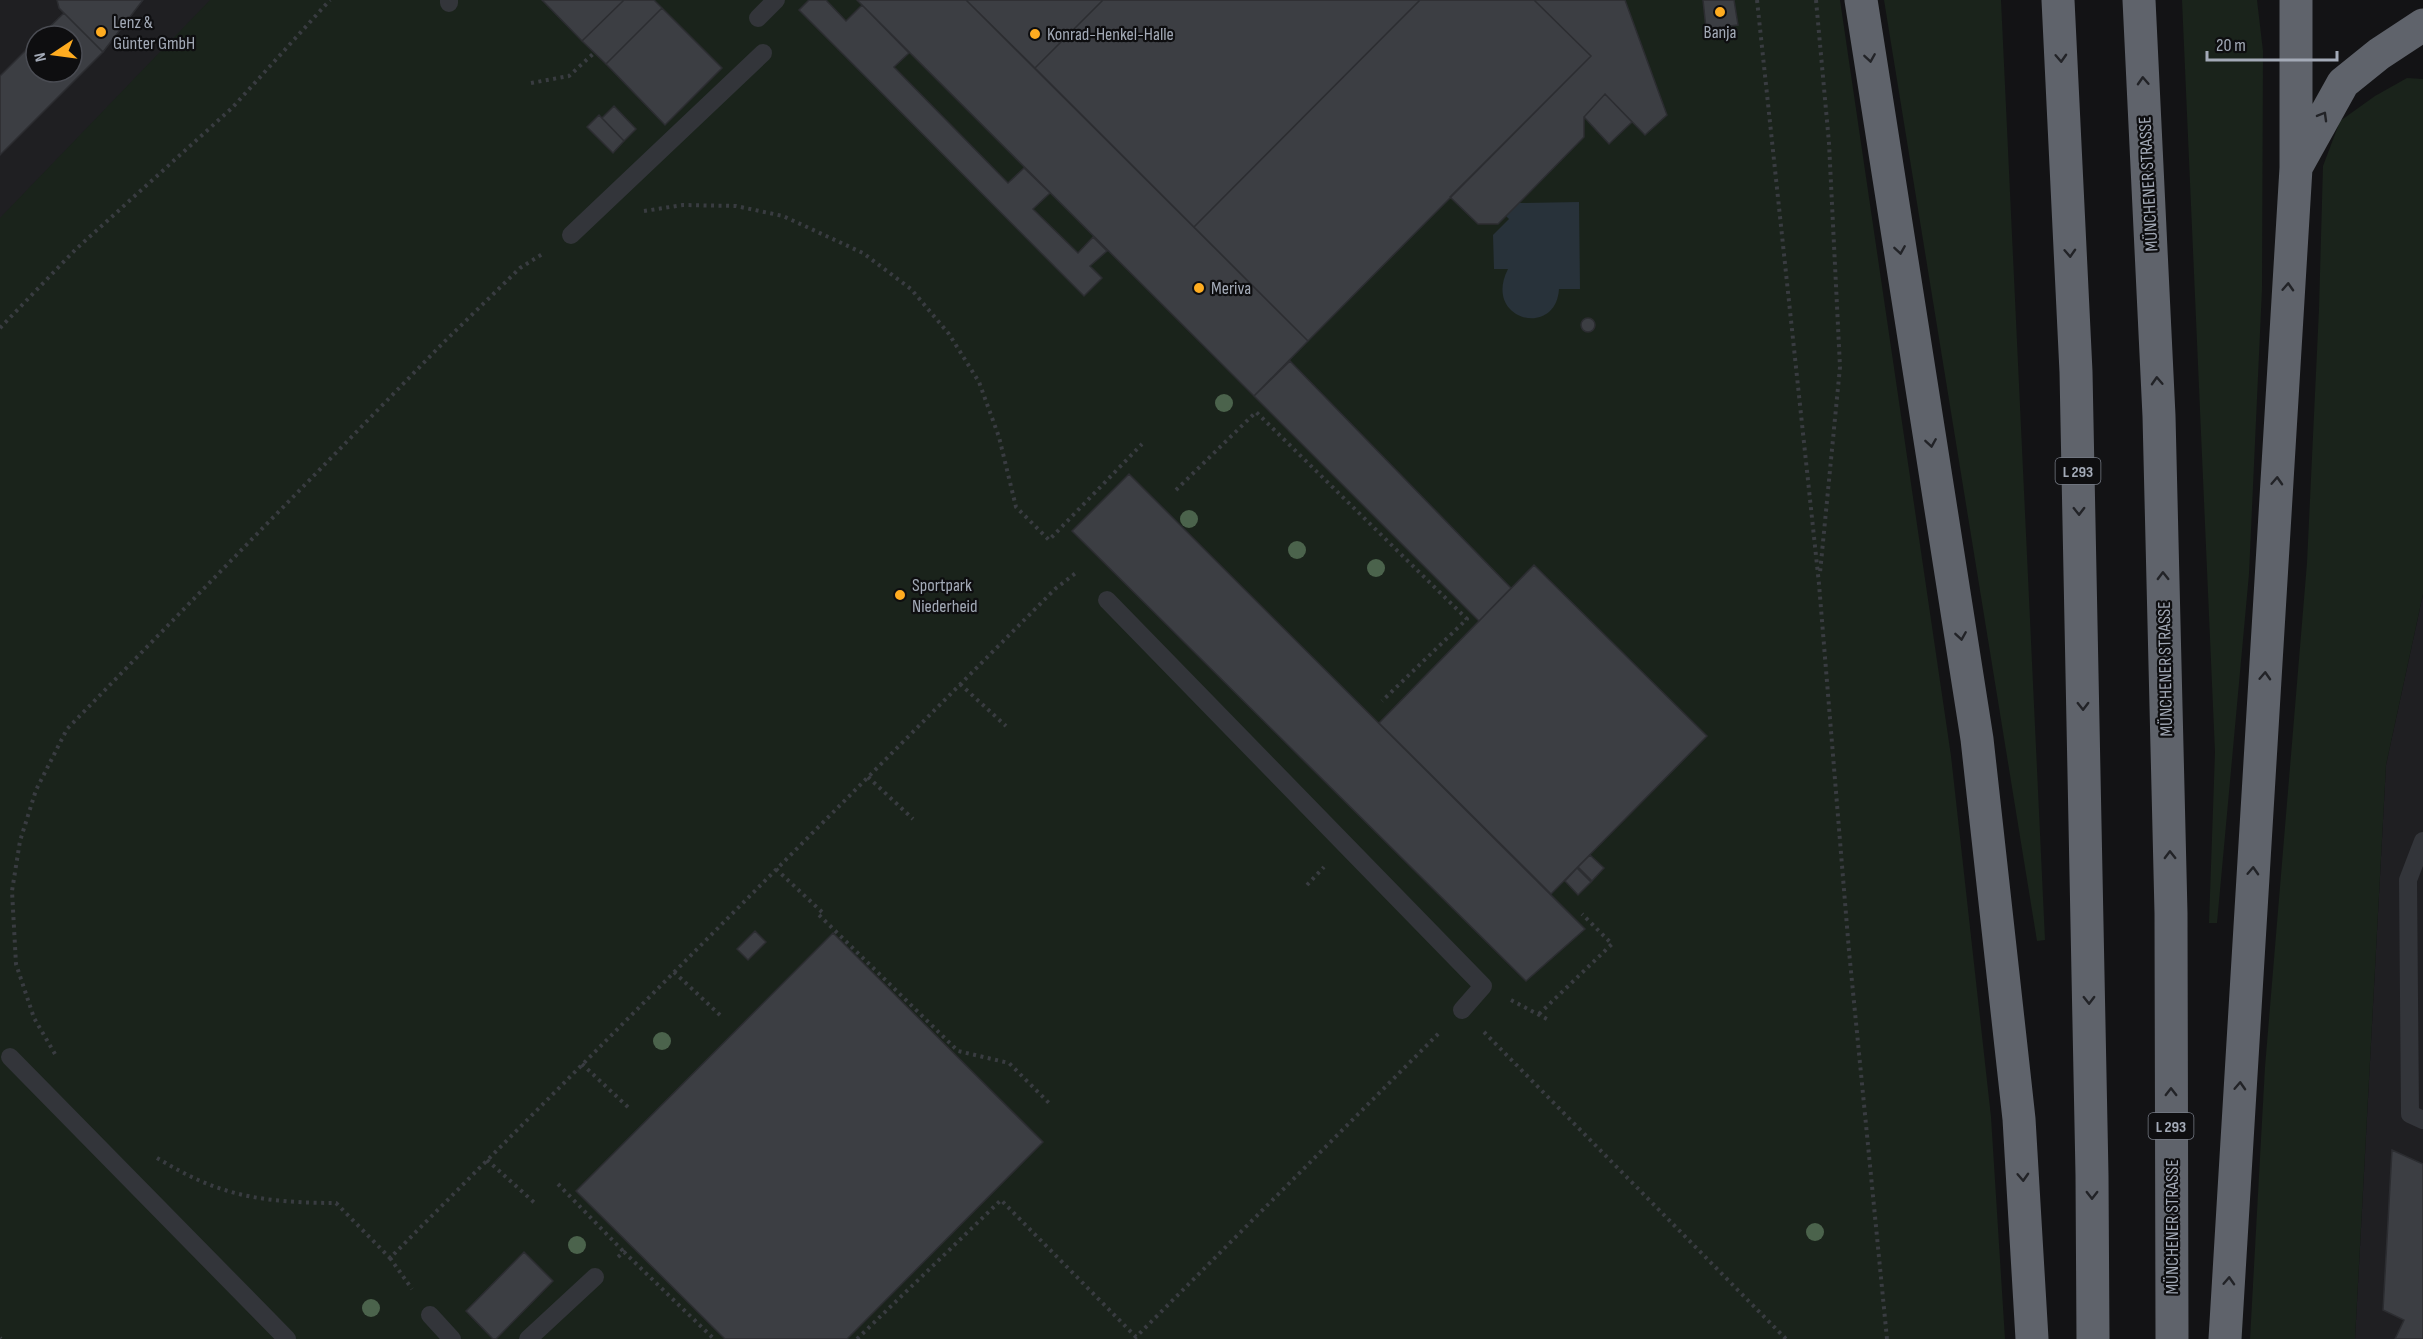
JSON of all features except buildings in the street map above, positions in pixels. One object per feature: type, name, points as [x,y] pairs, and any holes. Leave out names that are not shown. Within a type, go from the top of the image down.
[{"type":"highway","points":[[1861,0],[1977,739],[2019,1119],[2032,1339]]},
{"type":"highway","name":"L 293","points":[[2058,0],[2076,372],[2092,1163],[2093,1339]]},
{"type":"highway","name":"MÜNCHENER STRASSE","points":[[2139,0],[2161,487],[2171,913],[2172,1339]]},
{"type":"highway","points":[[2225,1339],[2296,168],[2296,0]]},
{"type":"highway","points":[[2296,168],[2343,83],[2379,54],[2423,25]]},
{"type":"lane","points":[[758,18],[776,0]]},
{"type":"lane","points":[[571,235],[764,53]]},
{"type":"lane","points":[[1107,600],[1484,986],[1462,1010]]},
{"type":"lane","points":[[2423,841],[2408,880],[2410,1114],[2423,1120]]},
{"type":"lane","points":[[10,1057],[287,1339]]},
{"type":"lane","points":[[528,1339],[595,1277]]},
{"type":"lane","points":[[430,1315],[452,1339]]},
{"type":"path","points":[[0,328],[75,250],[232,108],[330,0]]},
{"type":"path","points":[[1757,0],[1819,584],[1849,951],[1887,1339]]},
{"type":"path","points":[[1816,0],[1828,143],[1840,367],[1819,584]]},
{"type":"path","points":[[531,82],[569,76],[594,53]]},
{"type":"path","points":[[641,211],[683,205],[736,206],[783,216],[863,253],[911,289],[950,334],[979,382],[999,437],[1016,507],[1049,540],[1142,444]]},
{"type":"path","points":[[60,1063],[34,1018],[16,964],[12,891],[20,841],[36,790],[67,729],[520,268],[571,235]]},
{"type":"path","points":[[1176,490],[1256,412],[1467,619],[1382,701]]},
{"type":"path","points":[[390,1258],[1055,589],[1077,572]]},
{"type":"path","points":[[960,684],[1005,726]]},
{"type":"path","points":[[868,777],[913,819]]},
{"type":"path","points":[[776,869],[958,1050],[1009,1063],[1049,1103]]},
{"type":"path","points":[[1539,1014],[1612,944],[1582,914]]},
{"type":"path","points":[[674,972],[721,1016]]},
{"type":"path","points":[[1484,986],[1547,1019]]},
{"type":"path","points":[[857,1339],[1001,1200],[1136,1337],[1462,1010],[1786,1339]]},
{"type":"path","points":[[582,1064],[630,1109]]},
{"type":"path","points":[[156,1158],[186,1175],[226,1191],[286,1201],[336,1203],[390,1258],[430,1315]]},
{"type":"path","points":[[487,1160],[537,1205]]},
{"type":"path","points":[[558,1184],[714,1339]]},
{"type":"path","points":[[595,1277],[624,1252]]},
{"type":"shaded area","points":[[0,0],[229,0],[0,237]]},
{"type":"shaded area","name":"Sportpark Niederheid","points":[[210,0],[1840,0],[1951,756],[1991,1117],[2005,1339],[0,1339],[0,218]]},
{"type":"shaded area","points":[[1884,0],[2001,0],[2045,940],[2037,941]]},
{"type":"shaded area","points":[[2182,0],[2257,0],[2263,51],[2262,289],[2249,574],[2217,923],[2209,923],[2215,752]]},
{"type":"shaded area","points":[[2407,78],[2423,79],[2423,594],[2386,765],[2355,1339],[2250,1339],[2265,1067],[2307,563],[2323,166],[2340,121],[2375,96]]},
{"type":"shaded area","points":[[1579,202],[1580,289],[1559,289],[1555,305],[1546,314],[1535,318],[1523,317],[1512,311],[1505,301],[1503,287],[1508,269],[1494,269],[1493,235],[1509,219],[1506,216],[1519,203]]},
{"type":"shaded area","points":[[2423,594],[2423,1339],[2355,1339],[2386,765]]},
{"type":"place","name":"Banja","points":[[1720,12]]},
{"type":"place","name":"Lenz & Günter GmbH","points":[[101,32]]},
{"type":"place","name":"Konrad-Henkel-Halle","points":[[1035,34]]},
{"type":"place","name":"Meriva","points":[[1199,288]]},
{"type":"place","name":"Sportpark Niederheid","points":[[900,595]]}]
